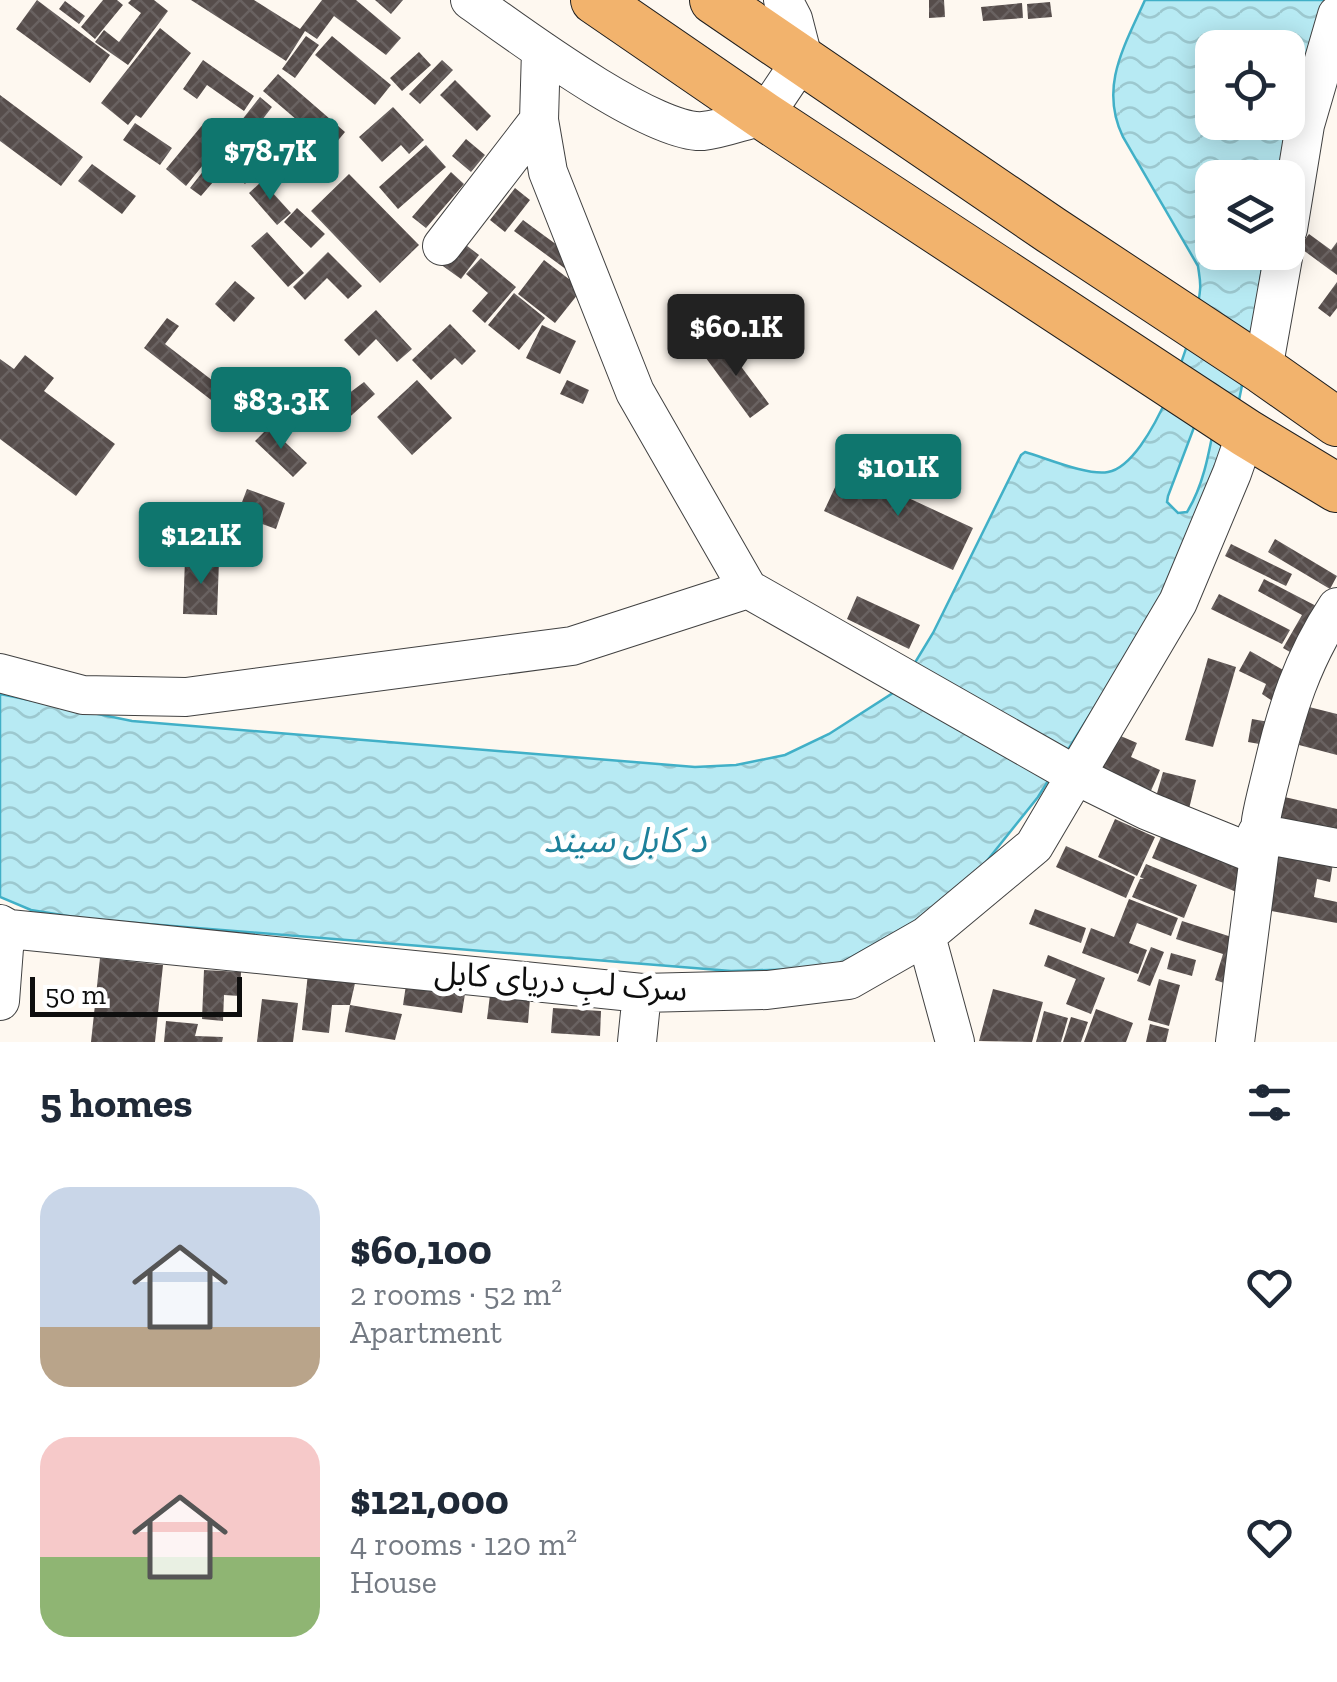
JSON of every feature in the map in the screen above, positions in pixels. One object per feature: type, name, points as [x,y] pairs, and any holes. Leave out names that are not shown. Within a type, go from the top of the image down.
[{"type":"main road","points":[[595,0],[764,116],[1242,430],[1337,488]]},
{"type":"main road","points":[[714,0],[1337,422]]},
{"type":"street","points":[[470,0],[648,117],[703,131],[764,116],[803,58],[794,19],[782,0]]},
{"type":"street","points":[[1299,160],[1304,125],[1337,15]]},
{"type":"street","points":[[541,50],[539,120],[548,172],[635,392],[748,589],[1069,771],[1148,811],[1258,844],[1337,848]]},
{"type":"street","points":[[442,246],[539,120]]},
{"type":"street","points":[[1260,367],[1280,270]]},
{"type":"street","name":"سرک لبِ دریای کابل","points":[[3,937],[642,993],[767,990],[849,980],[926,936],[1034,846],[1069,771],[1178,602],[1232,474],[1242,430]]},
{"type":"street","points":[[0,673],[84,695],[186,697],[572,646],[748,589]]},
{"type":"street","points":[[1236,1042],[1258,844],[1289,699],[1321,630],[1337,607]]},
{"type":"street","points":[[926,936],[955,1042]]},
{"type":"street","points":[[0,1001],[3,937]]},
{"type":"street","points":[[637,1042],[642,993]]},
{"type":"water","points":[[1145,0],[1326,0],[1305,76],[1305,30],[1195,30],[1195,140],[1287,140],[1282,160],[1195,160],[1195,261],[1116,119],[1114,84],[1122,51]]},
{"type":"water","name":"د کابل سيند","points":[[1198,270],[1262,270],[1232,435],[1175,580],[1038,797],[958,897],[841,963],[803,969],[731,971],[86,919],[31,910],[0,897],[0,694],[132,721],[695,767],[736,765],[785,755],[829,734],[899,689],[933,633],[1021,455],[1025,452],[1100,473],[1124,463],[1141,446],[1181,363],[1200,287]],"holes":[[[1204,401],[1219,401],[1208,458],[1194,500],[1187,512],[1178,513],[1167,502],[1168,496]]]},
{"type":"building","points":[[37,0],[110,55],[90,83],[16,29]]},
{"type":"building","points":[[103,0],[117,0],[123,5],[95,39],[81,27]]},
{"type":"building","points":[[154,0],[168,11],[128,65],[95,42],[104,30],[119,42],[141,13],[128,3]]},
{"type":"building","points":[[191,0],[254,0],[300,29],[322,0],[356,0],[401,38],[386,55],[334,16],[317,39],[305,31],[286,61]]},
{"type":"building","points":[[375,0],[403,0],[391,14]]},
{"type":"building","points":[[929,0],[944,0],[945,17],[929,18]]},
{"type":"building","points":[[65,1],[85,16],[79,24],[59,9]]},
{"type":"building","points":[[1050,2],[1052,17],[1028,19],[1027,4]]},
{"type":"building","points":[[1022,3],[1023,18],[983,21],[981,7]]},
{"type":"building","points":[[160,28],[191,53],[141,118],[136,115],[128,125],[101,103]]},
{"type":"building","points":[[306,36],[319,45],[295,78],[282,69]]},
{"type":"building","points":[[332,36],[391,85],[375,105],[315,55]]},
{"type":"building","points":[[419,52],[431,65],[402,91],[390,78]]},
{"type":"building","points":[[203,60],[254,96],[244,111],[207,85],[197,99],[183,89]]},
{"type":"building","points":[[442,60],[453,70],[420,104],[409,94]]},
{"type":"building","points":[[278,74],[345,132],[331,149],[263,91]]},
{"type":"building","points":[[455,80],[491,116],[477,131],[440,95]]},
{"type":"building","points":[[0,95],[83,157],[61,186],[0,141]]},
{"type":"building","points":[[260,97],[272,107],[262,120],[284,143],[272,152],[261,143],[256,150],[245,142],[235,154],[223,144]]},
{"type":"building","points":[[393,107],[424,140],[409,154],[401,145],[382,162],[359,137]]},
{"type":"building","points":[[135,123],[172,148],[160,165],[123,140]]},
{"type":"building","points":[[204,123],[224,139],[186,186],[166,169]]},
{"type":"building","points":[[300,137],[323,162],[301,182],[279,157]]},
{"type":"building","points":[[466,139],[485,155],[471,172],[452,156]]},
{"type":"building","points":[[426,145],[446,167],[398,209],[379,187]]},
{"type":"building","points":[[222,147],[253,174],[245,184],[226,167],[201,196],[190,188]]},
{"type":"building","points":[[92,164],[136,196],[122,214],[78,181]]},
{"type":"building","points":[[451,172],[464,184],[426,228],[412,217]]},
{"type":"building","points":[[349,174],[419,245],[380,283],[311,211]]},
{"type":"building","points":[[262,181],[291,213],[277,225],[249,193]]},
{"type":"building","points":[[515,188],[530,200],[505,232],[490,220]]},
{"type":"building","points":[[297,208],[325,234],[311,248],[284,222]]},
{"type":"building","points":[[523,220],[576,259],[567,270],[514,231]]},
{"type":"building","points":[[267,232],[304,273],[288,287],[251,246]]},
{"type":"building","points":[[1309,234],[1331,250],[1337,242],[1337,275],[1305,251]]},
{"type":"building","points":[[458,239],[479,255],[461,279],[440,264]]},
{"type":"building","points":[[328,252],[362,286],[348,299],[327,278],[305,300],[293,287]]},
{"type":"building","points":[[481,258],[516,287],[485,323],[472,311],[488,293],[466,274]]},
{"type":"building","points":[[544,260],[582,289],[555,323],[518,294]]},
{"type":"building","points":[[235,281],[255,298],[234,322],[215,304]]},
{"type":"building","points":[[1337,282],[1337,308],[1330,317],[1318,308]]},
{"type":"building","points":[[514,293],[545,318],[519,350],[488,325]]},
{"type":"building","points":[[376,310],[412,349],[397,362],[376,339],[359,356],[344,340]]},
{"type":"building","points":[[167,318],[179,326],[165,344],[247,407],[237,420],[144,348]]},
{"type":"building","points":[[450,324],[476,351],[462,365],[455,358],[431,380],[412,360]]},
{"type":"building","points":[[542,325],[576,341],[560,374],[526,358]]},
{"type":"building","points":[[722,341],[769,404],[750,418],[703,354]]},
{"type":"building","points":[[25,355],[54,378],[44,391],[115,444],[76,496],[0,439],[0,359],[14,369]]},
{"type":"building","points":[[417,380],[452,418],[412,455],[377,417]]},
{"type":"building","points":[[567,380],[589,390],[583,404],[560,394]]},
{"type":"building","points":[[364,382],[375,394],[342,424],[328,409]]},
{"type":"building","points":[[269,427],[307,463],[293,477],[255,441]]},
{"type":"building","points":[[844,468],[973,528],[953,570],[824,511]]},
{"type":"building","points":[[247,489],[285,503],[276,529],[237,515]]},
{"type":"building","points":[[1275,539],[1337,576],[1330,589],[1268,552]]},
{"type":"building","points":[[1231,544],[1292,574],[1286,586],[1225,556]]},
{"type":"building","points":[[185,559],[219,561],[217,615],[183,614]]},
{"type":"building","points":[[1264,579],[1322,609],[1297,656],[1283,648],[1302,615],[1258,591]]},
{"type":"building","points":[[1219,594],[1290,630],[1282,644],[1211,609]]},
{"type":"building","points":[[857,596],[920,625],[909,649],[847,619]]},
{"type":"building","points":[[1250,651],[1292,675],[1274,702],[1262,694],[1266,684],[1239,671]]},
{"type":"building","points":[[1208,658],[1236,667],[1213,747],[1185,740]]},
{"type":"building","points":[[1309,707],[1337,714],[1337,755],[1299,745]]},
{"type":"building","points":[[1252,719],[1269,722],[1265,745],[1248,742]]},
{"type":"building","points":[[1116,734],[1137,743],[1131,757],[1160,770],[1150,793],[1100,771]]},
{"type":"building","points":[[1163,772],[1196,780],[1188,813],[1154,804]]},
{"type":"building","points":[[1280,796],[1337,809],[1337,838],[1274,823]]},
{"type":"building","points":[[1115,819],[1155,837],[1137,876],[1098,857]]},
{"type":"building","points":[[1161,837],[1253,874],[1244,895],[1152,858]]},
{"type":"building","points":[[1066,846],[1135,877],[1126,898],[1056,867]]},
{"type":"building","points":[[1275,847],[1334,857],[1330,882],[1317,879],[1314,897],[1337,902],[1337,923],[1266,910]]},
{"type":"building","points":[[1146,864],[1197,885],[1184,918],[1132,897],[1140,879],[1144,879],[1140,877]]},
{"type":"building","points":[[1129,899],[1178,918],[1171,936],[1137,923],[1129,943],[1147,950],[1138,974],[1082,953],[1091,928],[1114,937]]},
{"type":"building","points":[[1035,909],[1086,928],[1081,943],[1029,924]]},
{"type":"building","points":[[1182,921],[1244,941],[1236,987],[1215,980],[1223,954],[1176,939]]},
{"type":"building","points":[[1151,947],[1164,952],[1150,986],[1137,981]]},
{"type":"building","points":[[1171,953],[1196,960],[1192,976],[1167,969]]},
{"type":"building","points":[[1048,955],[1105,978],[1091,1014],[1066,1004],[1076,979],[1044,966]]},
{"type":"building","points":[[100,958],[163,965],[155,1042],[91,1042]]},
{"type":"building","points":[[204,970],[241,972],[240,996],[224,995],[223,1021],[202,1019]]},
{"type":"building","points":[[308,973],[356,979],[350,1005],[332,1005],[329,1033],[302,1030]]},
{"type":"building","points":[[1159,979],[1180,985],[1169,1026],[1148,1020]]},
{"type":"building","points":[[406,985],[465,994],[462,1013],[403,1005]]},
{"type":"building","points":[[993,989],[1043,1002],[1032,1042],[979,1041]]},
{"type":"building","points":[[490,995],[530,999],[528,1023],[487,1019]]},
{"type":"building","points":[[262,999],[298,1003],[293,1042],[257,1042]]},
{"type":"building","points":[[350,1005],[402,1014],[395,1040],[345,1032]]},
{"type":"building","points":[[553,1008],[601,1011],[600,1036],[551,1033]]},
{"type":"building","points":[[1096,1009],[1133,1023],[1126,1042],[1084,1042]]},
{"type":"building","points":[[1044,1011],[1068,1018],[1061,1042],[1036,1042]]},
{"type":"building","points":[[1071,1017],[1088,1022],[1081,1042],[1063,1042]]},
{"type":"building","points":[[166,1021],[198,1024],[195,1036],[223,1037],[222,1042],[164,1042]]},
{"type":"building","points":[[1150,1024],[1169,1029],[1166,1042],[1146,1042]]}]
